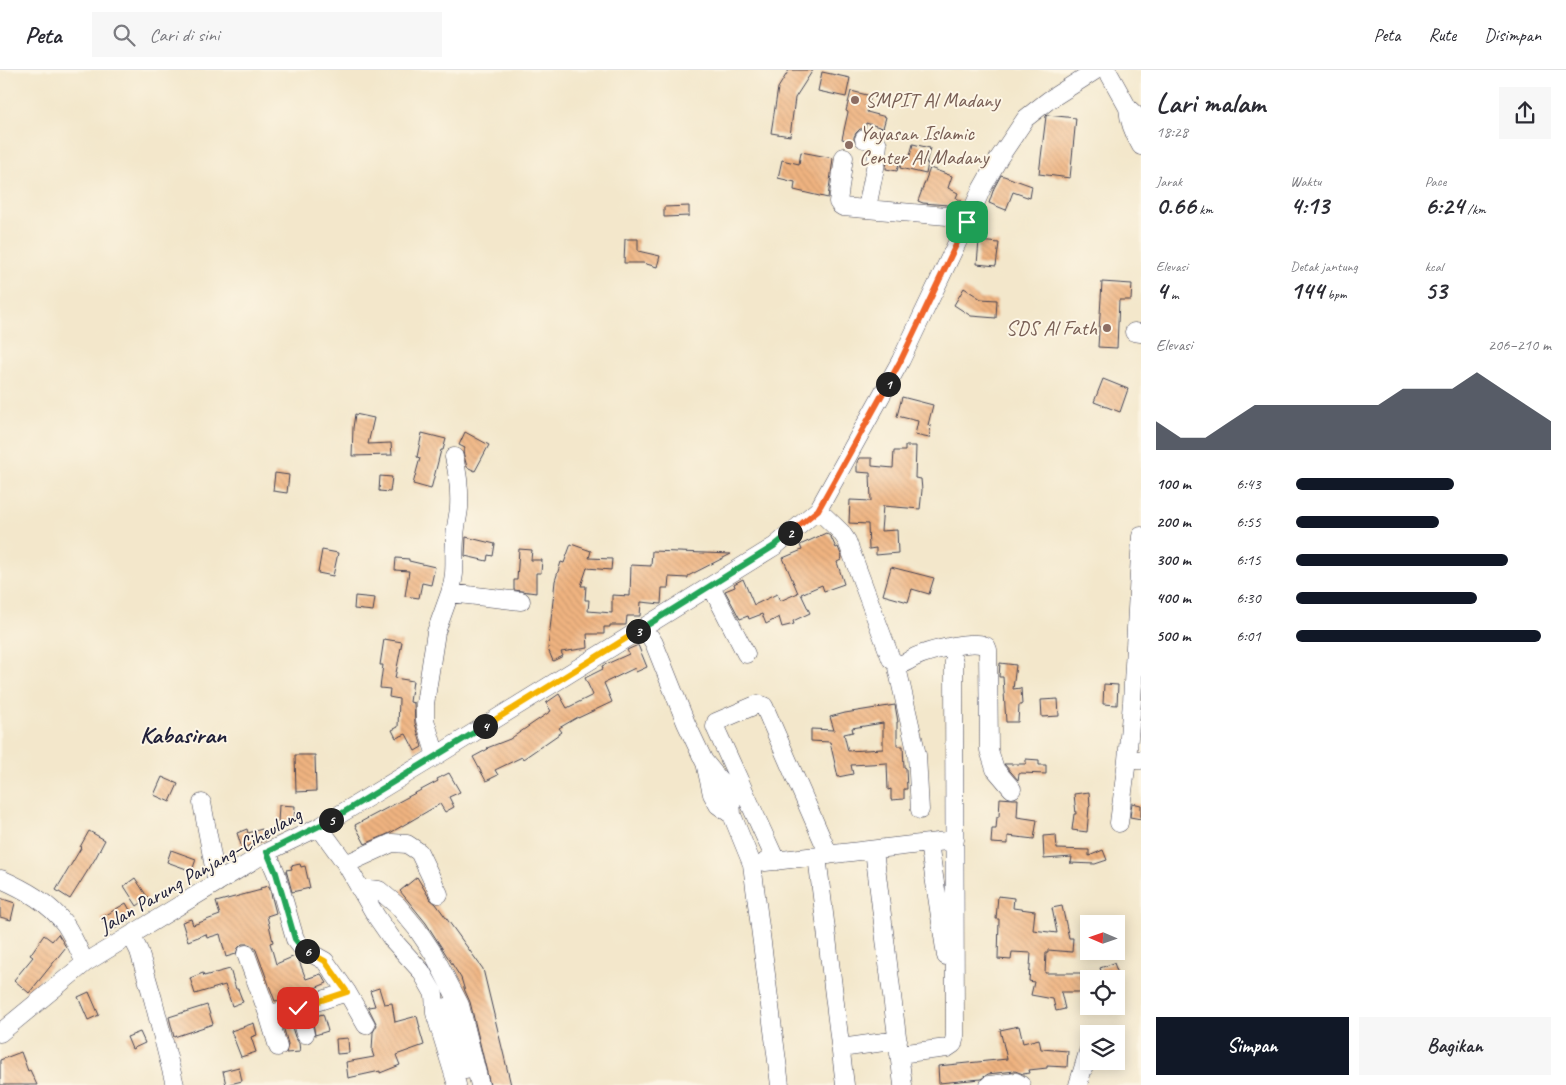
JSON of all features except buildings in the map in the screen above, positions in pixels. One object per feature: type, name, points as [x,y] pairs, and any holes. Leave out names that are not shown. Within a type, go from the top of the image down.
[{"type":"street","name":"Jalan Parung Panjang–Ciheulang","points":[[0,1033],[86,963],[267,852],[319,827],[644,628],[774,546],[818,510],[901,360],[998,158],[1026,118],[1049,100],[1096,70]]},
{"type":"street","points":[[1107,70],[1135,114],[1129,121],[1141,146]]},
{"type":"street","points":[[864,139],[876,141],[878,144],[867,208]]},
{"type":"street","points":[[844,157],[838,202],[843,207],[947,216],[967,222]]},
{"type":"street","points":[[436,756],[425,720],[425,704],[436,632],[454,580],[454,540],[459,496],[454,457]]},
{"type":"street","points":[[818,510],[841,532],[847,541],[891,659],[896,663],[902,664],[916,656],[952,646],[974,643],[986,646],[988,650],[989,750],[994,769],[1012,789]]},
{"type":"street","points":[[1119,823],[1134,760],[1141,536]]},
{"type":"street","points":[[711,586],[746,654]]},
{"type":"street","points":[[450,592],[521,601]]},
{"type":"street","points":[[644,628],[654,643],[686,723],[704,761],[726,788],[731,799],[732,815],[752,864],[780,1085]]},
{"type":"street","points":[[841,1048],[947,1048],[953,1044],[955,1036],[954,661]]},
{"type":"street","points":[[896,663],[917,755],[920,810]]},
{"type":"street","points":[[776,861],[715,727],[716,722],[758,704],[764,706],[823,856],[845,1085]]},
{"type":"street","points":[[202,803],[217,883]]},
{"type":"street","points":[[319,827],[346,864],[359,888],[392,938],[421,971],[434,994],[441,999],[446,1007],[470,1085]]},
{"type":"street","points":[[752,864],[955,840]]},
{"type":"street","points":[[346,864],[392,843],[407,844],[419,852],[439,894]]},
{"type":"street","points":[[929,843],[955,1018]]},
{"type":"street","points":[[874,850],[903,1085]]},
{"type":"street","points":[[267,852],[276,873],[295,939],[302,948],[325,961],[347,992],[366,1026]]},
{"type":"street","points":[[1,880],[19,887],[43,902],[54,912],[66,926],[86,963]]},
{"type":"street","points":[[359,888],[379,890],[398,906],[417,929],[433,953],[460,1005],[480,1085]]},
{"type":"street","points":[[130,935],[139,951],[175,1085]]},
{"type":"street","points":[[246,954],[278,1047]]},
{"type":"street","points":[[268,1014],[298,1008],[347,992]]},
{"type":"street","points":[[434,994],[435,1012],[457,1085]]},
{"type":"street","points":[[298,1008],[305,1034]]},
{"type":"street","points":[[1078,1085],[1083,1070]]},
{"type":"street","points":[[989,1085],[1016,1082],[1021,1085]]},
{"type":"place","name":"SMPIT Al Madany","points":[[855,100]]},
{"type":"place","name":"Yayasan Islamic Center Al Madany","points":[[849,145]]},
{"type":"place","name":"SDS Al Fath","points":[[1107,328]]},
{"type":"district","name":"Kabasiran","points":[[183,735]]},
{"type":"route","points":[[298,1008],[347,992],[325,961],[302,948],[295,939],[276,873],[267,852],[319,827],[711,586],[774,546],[818,510],[901,360],[967,222]]}]
